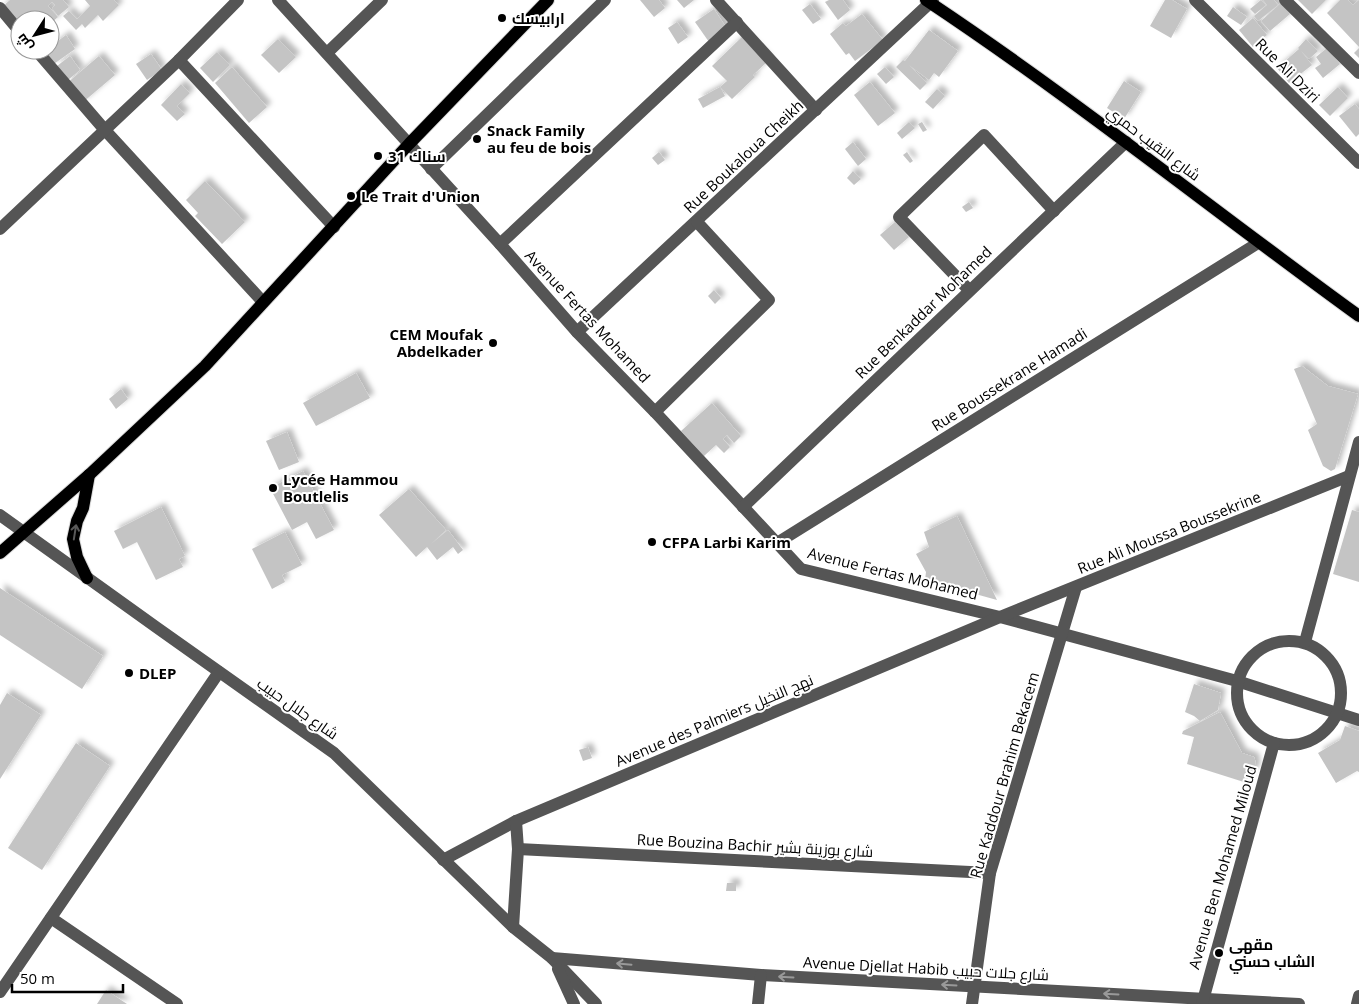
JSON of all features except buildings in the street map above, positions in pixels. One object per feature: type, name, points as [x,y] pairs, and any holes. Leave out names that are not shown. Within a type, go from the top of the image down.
[{"type":"main road","points":[[0,553],[90,475],[205,366],[409,144],[548,0]]},
{"type":"main road","name":"شارع النقيب حمري","points":[[930,1],[1126,142],[1258,243],[1359,316]]},
{"type":"main road","points":[[87,578],[77,557],[73,539],[77,521],[83,508],[90,475]]},
{"type":"main road","points":[[0,541],[23,532]]},
{"type":"street","points":[[0,229],[178,60],[238,0]]},
{"type":"street","name":"Avenue Fertas Mohamed","points":[[278,0],[500,244],[577,332],[656,412],[801,569],[1000,618],[1237,681],[1359,720]]},
{"type":"street","points":[[327,53],[382,0]]},
{"type":"street","points":[[431,169],[605,0]]},
{"type":"street","points":[[716,0],[816,110]]},
{"type":"street","name":"Rue Ali Dziri","points":[[1195,0],[1359,163]]},
{"type":"street","points":[[1284,0],[1359,73]]},
{"type":"street","name":"Rue Boukaloua Cheikh","points":[[577,332],[697,222],[930,1]]},
{"type":"street","points":[[0,8],[10,20]]},
{"type":"street","points":[[500,244],[737,22]]},
{"type":"street","points":[[44,60],[104,130],[263,302]]},
{"type":"street","points":[[178,60],[334,227]]},
{"type":"street","points":[[969,290],[899,217],[984,135],[1054,211]]},
{"type":"street","name":"Rue Benkaddar Mohamed","points":[[743,507],[1126,142]]},
{"type":"street","points":[[656,412],[769,300],[697,222]]},
{"type":"street","name":"Rue Boussekrane Hamadi","points":[[777,543],[1258,243]]},
{"type":"street","points":[[1305,642],[1359,442]]},
{"type":"street","name":"Rue Ali Moussa Boussekrine","points":[[1000,618],[1349,476]]},
{"type":"street","name":"شارع جلال حبيب","points":[[0,515],[334,752],[513,927],[552,958],[596,1004]]},
{"type":"street","name":"Rue Kaddour Brahim Bekacem","points":[[972,1004],[990,873],[1076,588]]},
{"type":"street","name":"Avenue des Palmiers نهج النخيل","points":[[443,860],[516,821],[1000,618]]},
{"type":"street","points":[[1287,640],[1305,642],[1320,650],[1332,663],[1340,679],[1341,697],[1337,714],[1329,727],[1318,737],[1304,743],[1289,745],[1274,743],[1260,737],[1248,726],[1240,712],[1236,697],[1237,681],[1244,665],[1255,652],[1263,647],[1270,643],[1287,640]]},
{"type":"street","points":[[0,992],[219,672]]},
{"type":"street","name":"Avenue Ben Mohamed Miloud","points":[[1202,1002],[1274,743]]},
{"type":"street","points":[[513,927],[518,849],[516,821]]},
{"type":"street","name":"Rue Bouzina Bachir شارع بوزينة بشير","points":[[518,849],[990,873]]},
{"type":"street","points":[[51,918],[177,1004]]},
{"type":"street","points":[[552,958],[574,1004]]},
{"type":"street","name":"Avenue Djellat Habib شارع جلات حبيب","points":[[552,958],[761,976],[974,987],[1202,1002],[1300,1004]]},
{"type":"street","points":[[758,1004],[761,976]]},
{"type":"street","points":[[1357,1004],[1359,996]]},
{"type":"place","name":"ارابيسك","points":[[502,18]]},
{"type":"place","name":"Snack Family au feu de bois","points":[[477,139]]},
{"type":"place","name":"سناك 31","points":[[378,156]]},
{"type":"place","name":"Le Trait d'Union","points":[[351,196]]},
{"type":"place","name":"CEM Moufak Abdelkader","points":[[493,343]]},
{"type":"place","name":"Lycée Hammou Boutlelis","points":[[273,488]]},
{"type":"place","name":"CFPA Larbi Karim","points":[[652,542]]},
{"type":"place","name":"DLEP","points":[[129,673]]},
{"type":"place","name":"مقهى الشاب حسني","points":[[1219,953]]}]
